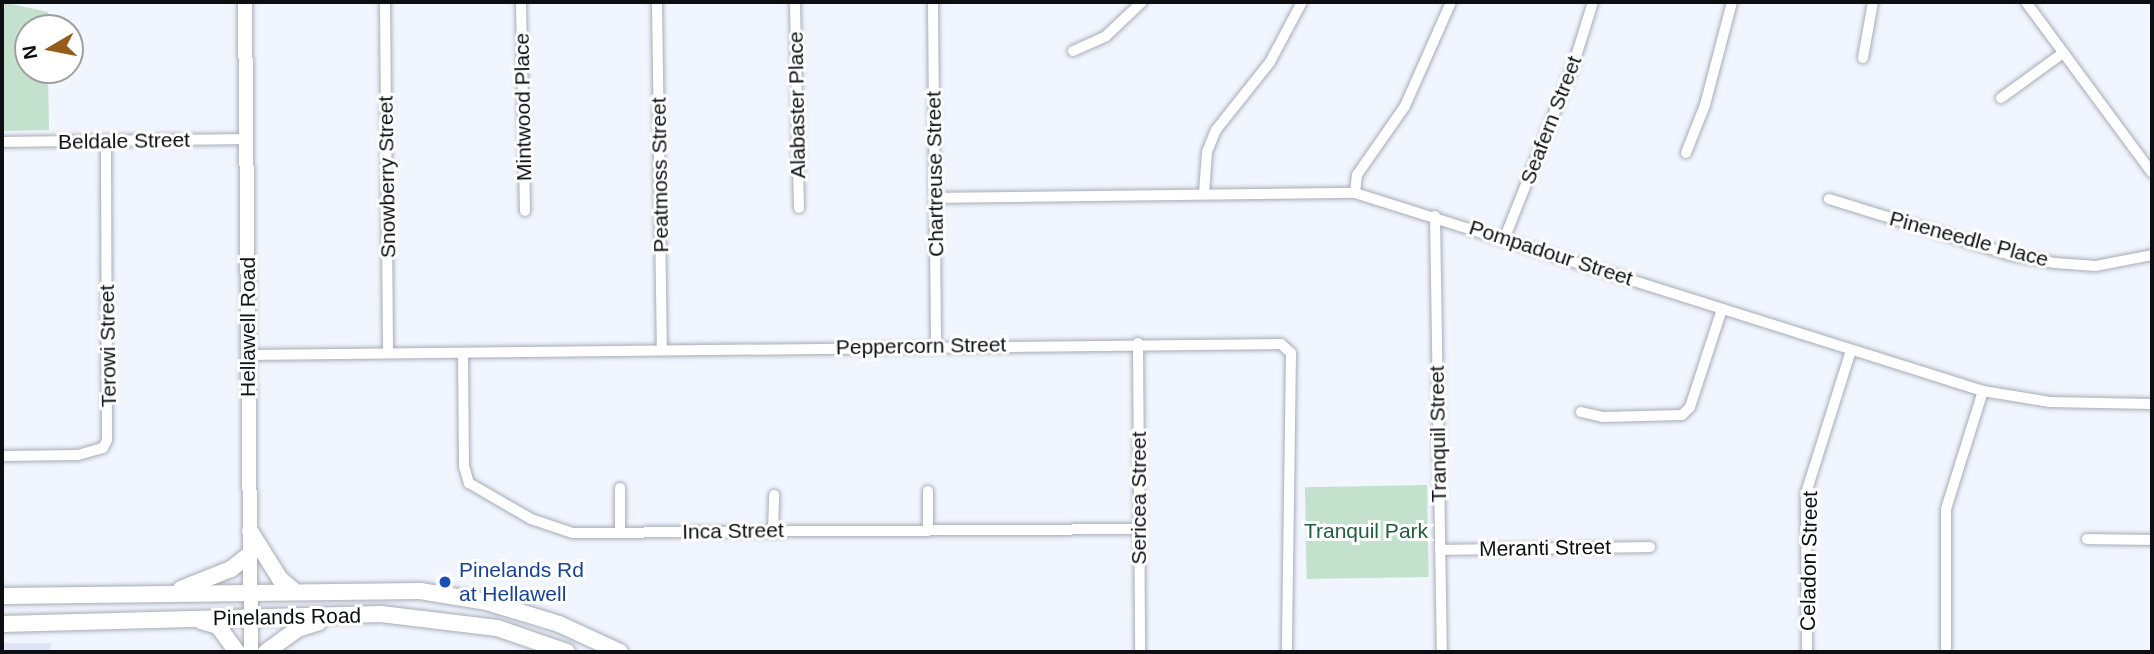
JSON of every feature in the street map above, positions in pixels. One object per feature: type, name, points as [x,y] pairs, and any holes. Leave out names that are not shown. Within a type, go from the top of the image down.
[{"type":"main road","points":[[250,531],[280,579],[293,590]]},
{"type":"main road","points":[[169,594],[222,574],[250,555]]},
{"type":"main road","name":"Pinelands Road","points":[[2,596],[390,589],[487,602],[559,624],[620,652]]},
{"type":"main road","points":[[266,652],[298,629],[342,616]]},
{"type":"main road","name":"Pinelands Road","points":[[2,624],[342,616],[458,621],[497,628],[567,652]]},
{"type":"main road","points":[[191,619],[218,626],[237,652]]},
{"type":"street","name":"Hellawell Road","points":[[244,2],[251,652]]},
{"type":"street","name":"Snowberry Street","points":[[385,2],[388,353]]},
{"type":"street","name":"Mintwood Place","points":[[522,2],[525,211]]},
{"type":"street","name":"Peatmoss Street","points":[[657,2],[662,349]]},
{"type":"street","name":"Alabaster Place","points":[[795,2],[799,208]]},
{"type":"street","name":"Chartreuse Street","points":[[933,2],[936,345]]},
{"type":"street","points":[[1073,51],[1106,36],[1142,2]]},
{"type":"street","points":[[1204,193],[1207,152],[1216,130],[1270,62],[1302,2]]},
{"type":"street","points":[[1355,193],[1357,175],[1405,106],[1451,2]]},
{"type":"street","name":"Seafern Street","points":[[1505,237],[1573,66],[1593,2]]},
{"type":"street","points":[[1686,153],[1705,105],[1732,2]]},
{"type":"street","points":[[1863,58],[1873,2]]},
{"type":"street","points":[[2026,2],[2152,173]]},
{"type":"street","points":[[2001,99],[2063,52]]},
{"type":"street","name":"Beldale Street","points":[[2,142],[246,139]]},
{"type":"street","name":"Terowi Street","points":[[2,456],[78,455],[103,448],[107,440],[106,141]]},
{"type":"street","name":"Pompadour Street","points":[[935,198],[1355,193],[1505,237],[1983,391],[2050,401],[2152,404]]},
{"type":"street","name":"Pineneedle Place","points":[[1829,199],[2011,255],[2055,263],[2096,266],[2152,255]]},
{"type":"street","name":"Tranquil Street","points":[[1435,215],[1441,652]]},
{"type":"street","points":[[1581,411],[1602,417],[1682,415],[1690,407],[1722,309]]},
{"type":"street","name":"Peppercorn Street","points":[[248,355],[1271,342],[1291,353],[1287,652]]},
{"type":"street","name":"Sericea Street","points":[[1138,343],[1140,652]]},
{"type":"street","name":"Celadon Street","points":[[1807,652],[1806,493],[1851,350]]},
{"type":"street","name":"Inca Street","points":[[463,353],[464,466],[469,483],[552,526],[573,533],[1139,528]]},
{"type":"street","points":[[1946,648],[1946,509],[1983,391]]},
{"type":"street","points":[[620,488],[620,533]]},
{"type":"street","points":[[928,491],[928,530]]},
{"type":"street","points":[[773,531],[774,495]]},
{"type":"street","points":[[2087,540],[2152,540]]},
{"type":"street","name":"Meranti Street","points":[[1440,550],[1650,547]]},
{"type":"shaded area","points":[[2,643],[51,643],[51,652],[2,652]]},
{"type":"green space","points":[[2,2],[48,12],[14,14],[14,84],[48,84],[49,130],[2,131]]},
{"type":"green space","name":"Tranquil Park","points":[[1427,485],[1429,577],[1307,579],[1305,487]]},
{"type":"place","name":"Pinelands Rd at Hellawell","points":[[445,582]]}]
